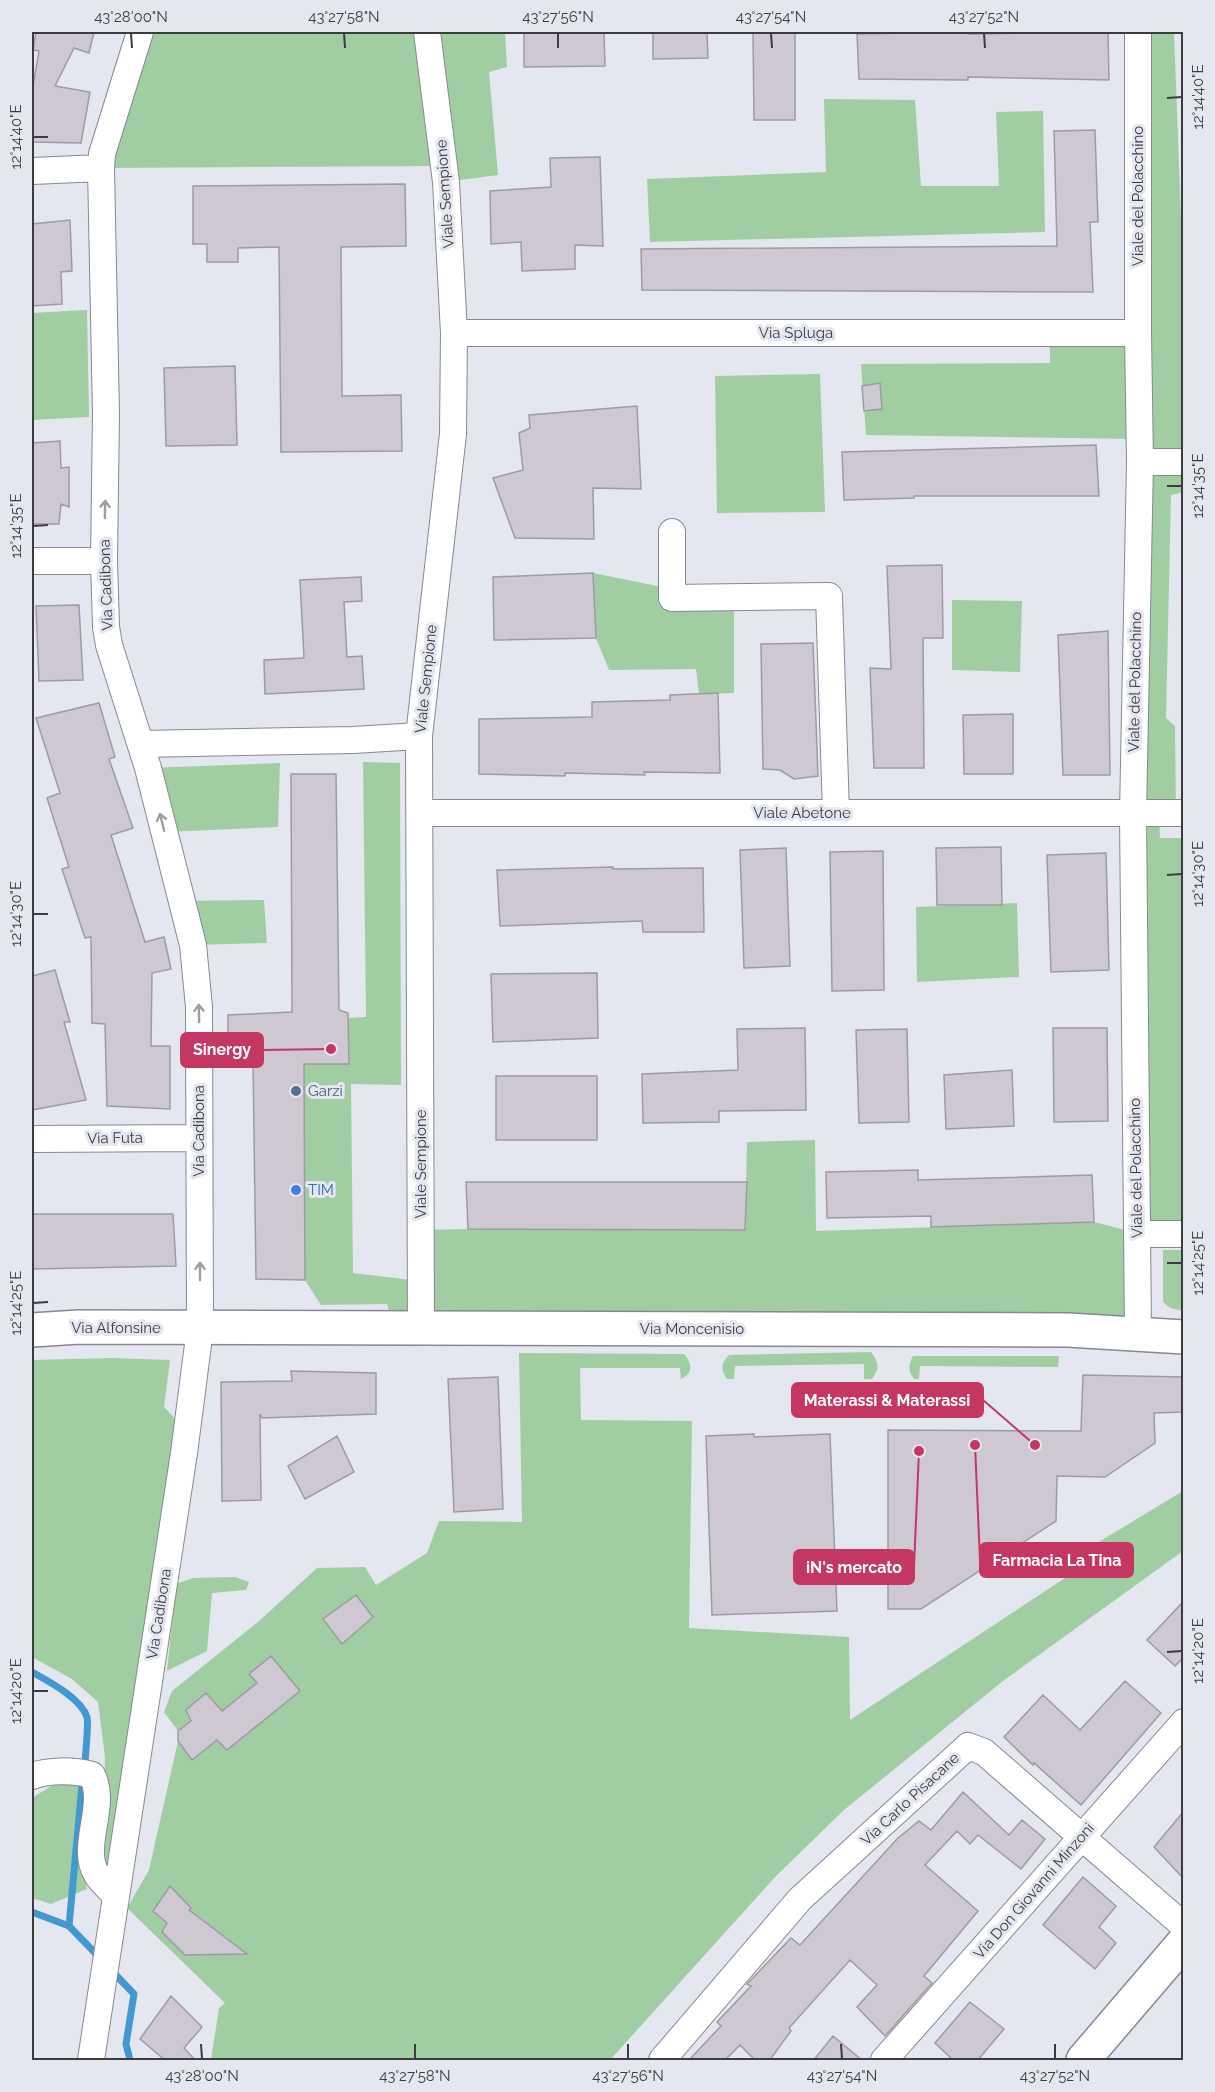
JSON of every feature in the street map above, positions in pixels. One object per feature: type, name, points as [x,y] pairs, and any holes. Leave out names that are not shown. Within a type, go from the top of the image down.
[{"type":"main road","name":"Via Moncenisio","points":[[200,1329],[1068,1330],[1184,1337]]},
{"type":"main road","name":"Via Alfonsine","points":[[32,1330],[200,1329]]},
{"type":"main road","points":[[1083,2061],[1184,1942]]},
{"type":"street","name":"Via Cadibona","points":[[92,2061],[181,1474],[200,1329],[199,1007],[193,945],[141,744],[109,645],[106,627],[104,561],[106,414],[101,168],[102,154],[140,32]]},
{"type":"street","name":"Viale Sempione","points":[[421,1328],[419,736],[453,435],[454,333],[445,166],[427,32]]},
{"type":"street","name":"Viale del Polacchino","points":[[1138,32],[1140,462],[1133,814],[1138,1333]]},
{"type":"street","points":[[32,171],[101,168]]},
{"type":"street","name":"Via Spluga","points":[[454,333],[1138,333]]},
{"type":"street","points":[[1140,462],[1184,462]]},
{"type":"street","points":[[672,532],[672,598],[830,596],[836,813]]},
{"type":"street","points":[[32,561],[104,561]]},
{"type":"street","points":[[141,744],[353,740],[419,736]]},
{"type":"street","name":"Viale Abetone","points":[[420,813],[1184,813]]},
{"type":"street","name":"Via Futa","points":[[32,1139],[199,1138]]},
{"type":"street","points":[[1137,1234],[1184,1234]]},
{"type":"street","name":"Via Don Giovanni Minzoni","points":[[892,2058],[1081,1837],[1184,1722]]},
{"type":"street","name":"Via Carlo Pisacane","points":[[662,2061],[800,1899],[968,1746],[984,1752],[1184,1926]]},
{"type":"street","points":[[32,1776],[66,1772],[92,1774],[96,1783],[97,1799],[92,1841],[93,1868],[98,1877],[116,1896]]},
{"type":"green space","points":[[140,32],[505,32],[507,67],[489,72],[498,175],[446,182],[444,166],[101,168]]},
{"type":"green space","points":[[1138,32],[1174,32],[1183,270],[1184,492],[1171,495],[1166,718],[1175,726],[1176,813],[1159,814],[1160,838],[1181,838],[1184,1234],[1137,1234],[1138,1333],[394,1329],[387,1304],[321,1305],[305,1280],[304,1064],[349,1064],[348,1018],[366,1017],[363,762],[400,763],[401,1085],[351,1084],[353,1273],[420,1281],[421,1230],[745,1230],[747,1142],[815,1140],[816,1231],[1094,1222],[1137,1233],[1139,439],[866,435],[861,364],[1050,363],[1050,333],[1138,333]]},
{"type":"green space","points":[[824,99],[915,100],[921,186],[999,186],[996,112],[1043,111],[1045,232],[650,242],[647,179],[826,172]]},
{"type":"green space","points":[[87,310],[89,417],[32,420],[32,313]]},
{"type":"green space","points":[[820,374],[825,512],[717,513],[715,376]]},
{"type":"green space","points":[[593,573],[672,589],[734,597],[734,693],[699,694],[696,669],[609,670],[596,638]]},
{"type":"green space","points":[[952,600],[1022,601],[1020,672],[952,670]]},
{"type":"green space","points":[[280,763],[278,827],[165,832],[148,768]]},
{"type":"green space","points":[[264,900],[267,943],[193,945],[182,901]]},
{"type":"green space","points":[[1017,903],[1019,977],[917,982],[916,907]]},
{"type":"green space","points":[[1163,1250],[1183,1250],[1183,1311],[1170,1308],[1163,1302]]},
{"type":"green space","points":[[871,1352],[876,1359],[877,1366],[872,1379],[864,1379],[864,1364],[735,1366],[734,1379],[727,1379],[722,1369],[729,1355]]},
{"type":"green space","points":[[519,1353],[684,1354],[689,1361],[690,1371],[681,1379],[680,1368],[580,1368],[581,1420],[692,1421],[689,1628],[849,1637],[850,1720],[1065,1578],[1064,1563],[1183,1491],[1183,1551],[1003,1681],[844,1810],[775,1877],[610,2060],[211,2060],[219,2008],[225,2003],[127,1908],[149,1870],[178,1741],[178,1731],[164,1712],[172,1691],[258,1622],[317,1568],[365,1567],[376,1585],[427,1553],[439,1521],[522,1522]]},
{"type":"green space","points":[[913,1356],[1059,1356],[1058,1367],[920,1366],[919,1379],[914,1379],[909,1368]]},
{"type":"green space","points":[[111,1358],[170,1360],[164,1407],[179,1423],[107,1865],[102,1864],[105,1757],[98,1702],[72,1679],[32,1657],[32,1360]]},
{"type":"green space","points":[[235,1577],[249,1582],[246,1590],[212,1593],[207,1651],[167,1671],[176,1584],[193,1578]]},
{"type":"green space","points":[[68,1783],[84,1787],[87,1812],[85,1876],[87,1889],[51,1904],[32,1898],[32,1798],[51,1786]]},
{"type":"building","points":[[36,32],[94,32],[89,53],[74,48],[55,86],[90,92],[81,143],[32,142],[32,92],[39,51],[33,50]]},
{"type":"building","points":[[524,32],[604,32],[605,66],[524,67]]},
{"type":"building","points":[[653,32],[707,32],[708,58],[653,59]]},
{"type":"building","points":[[753,32],[795,32],[795,120],[754,120]]},
{"type":"building","points":[[968,32],[968,34],[1108,32],[1109,80],[968,77],[968,80],[859,79],[857,34]]},
{"type":"building","points":[[1095,130],[1098,222],[1090,222],[1093,292],[642,290],[641,249],[1057,246],[1054,131]]},
{"type":"building","points":[[600,157],[603,246],[575,245],[575,269],[522,271],[521,242],[491,244],[490,191],[551,187],[550,158]]},
{"type":"building","points":[[405,184],[406,246],[341,247],[342,396],[401,395],[402,451],[281,452],[279,247],[238,248],[238,262],[207,262],[207,244],[193,244],[193,186]]},
{"type":"building","points":[[70,220],[72,271],[61,272],[62,304],[32,306],[32,224]]},
{"type":"building","points":[[235,366],[237,445],[166,446],[164,368]]},
{"type":"building","points":[[880,383],[882,409],[864,411],[862,386]]},
{"type":"building","points":[[637,406],[641,489],[593,488],[594,539],[515,538],[493,478],[523,470],[519,433],[530,428],[529,415]]},
{"type":"building","points":[[60,441],[61,468],[69,467],[69,507],[61,504],[59,524],[32,524],[32,443]]},
{"type":"building","points":[[1096,445],[1099,496],[914,496],[914,498],[844,500],[842,452]]},
{"type":"building","points":[[942,565],[943,638],[923,638],[924,768],[874,768],[870,668],[891,669],[887,566]]},
{"type":"building","points":[[593,573],[596,638],[494,640],[493,577]]},
{"type":"building","points":[[361,577],[362,601],[344,602],[347,657],[362,656],[364,689],[265,694],[264,660],[304,658],[300,580]]},
{"type":"building","points":[[79,605],[83,680],[39,681],[36,606]]},
{"type":"building","points":[[1108,631],[1110,775],[1063,775],[1058,635]]},
{"type":"building","points":[[813,643],[818,776],[794,779],[780,770],[763,769],[761,644]]},
{"type":"building","points":[[718,693],[720,773],[644,772],[645,775],[565,773],[565,776],[479,774],[479,719],[592,717],[592,702],[670,700],[670,695]]},
{"type":"building","points":[[99,703],[115,757],[109,759],[133,828],[111,835],[145,942],[164,937],[171,969],[152,973],[151,1046],[170,1046],[170,1109],[107,1106],[105,1024],[92,1023],[91,937],[85,938],[62,869],[69,867],[47,798],[60,793],[36,718]]},
{"type":"building","points":[[1013,714],[1013,774],[964,774],[963,715]]},
{"type":"building","points":[[291,774],[336,774],[339,1010],[348,1013],[349,1064],[304,1064],[305,1280],[256,1279],[253,1060],[228,1061],[228,1015],[292,1012]]},
{"type":"building","points":[[1001,847],[1002,905],[937,905],[936,848]]},
{"type":"building","points":[[786,848],[790,966],[744,968],[740,850]]},
{"type":"building","points":[[883,851],[884,990],[832,991],[830,852]]},
{"type":"building","points":[[1106,853],[1109,970],[1051,972],[1047,855]]},
{"type":"building","points":[[613,867],[613,869],[703,868],[704,932],[643,932],[642,921],[500,926],[497,870]]},
{"type":"building","points":[[55,970],[70,1022],[64,1022],[86,1100],[32,1110],[32,976]]},
{"type":"building","points":[[597,973],[598,1038],[493,1042],[491,974]]},
{"type":"building","points":[[805,1028],[806,1110],[719,1111],[719,1122],[643,1123],[642,1074],[738,1070],[737,1029]]},
{"type":"building","points":[[1053,1028],[1107,1028],[1108,1121],[1054,1122]]},
{"type":"building","points":[[907,1029],[909,1122],[859,1123],[856,1030]]},
{"type":"building","points":[[1012,1070],[1014,1126],[946,1129],[944,1075]]},
{"type":"building","points":[[496,1076],[597,1076],[597,1140],[496,1140]]},
{"type":"building","points":[[918,1170],[918,1180],[1092,1175],[1094,1222],[931,1227],[931,1216],[827,1218],[826,1172]]},
{"type":"building","points":[[466,1182],[747,1182],[745,1230],[468,1229]]},
{"type":"building","points":[[32,1214],[173,1214],[176,1266],[32,1269]]},
{"type":"building","points":[[291,1371],[376,1373],[376,1414],[262,1418],[260,1414],[261,1500],[222,1501],[221,1382],[292,1381]]},
{"type":"building","points":[[1083,1375],[1184,1377],[1184,1412],[1154,1413],[1155,1443],[1105,1477],[1057,1476],[1056,1521],[921,1609],[888,1609],[888,1430],[1081,1431]]},
{"type":"building","points":[[498,1377],[503,1509],[454,1512],[448,1379]]},
{"type":"building","points":[[754,1434],[754,1437],[830,1434],[837,1611],[712,1615],[706,1436]]},
{"type":"building","points":[[337,1436],[354,1472],[305,1499],[288,1466]]},
{"type":"building","points":[[356,1595],[373,1617],[342,1644],[323,1619]]},
{"type":"building","points":[[1184,1601],[1184,1657],[1175,1666],[1147,1640]]},
{"type":"building","points":[[271,1656],[300,1691],[227,1750],[217,1740],[192,1760],[178,1741],[178,1731],[191,1721],[186,1710],[206,1693],[222,1711],[257,1683],[249,1674]]},
{"type":"building","points":[[1125,1681],[1161,1713],[1081,1805],[1004,1737],[1043,1695],[1080,1730]]},
{"type":"building","points":[[963,1792],[1009,1835],[1022,1820],[1045,1839],[1021,1869],[978,1835],[970,1844],[957,1831],[925,1865],[978,1911],[924,1976],[932,1983],[885,2036],[857,2007],[877,1985],[850,1960],[789,2028],[791,2031],[769,2061],[756,2061],[740,2045],[724,2061],[688,2061],[721,2026],[717,2022],[751,1986],[747,1984],[791,1938],[800,1945],[898,1838],[919,1821],[931,1830]]},
{"type":"building","points":[[1184,1811],[1184,1879],[1154,1847]]},
{"type":"building","points":[[1083,1877],[1116,1906],[1099,1927],[1116,1943],[1095,1969],[1043,1925]]},
{"type":"building","points":[[170,1886],[191,1908],[189,1910],[247,1954],[185,1955],[162,1932],[167,1923],[153,1911]]},
{"type":"building","points":[[171,1996],[202,2027],[184,2048],[196,2061],[166,2061],[140,2039]]},
{"type":"building","points":[[970,2002],[1004,2029],[977,2061],[954,2061],[935,2043]]},
{"type":"building","points":[[833,2036],[863,2061],[813,2061]]},
{"type":"waterway","points":[[32,1672],[63,1691],[84,1710],[87,1717],[85,1765]]},
{"type":"waterway","points":[[69,1926],[82,1785]]},
{"type":"waterway","points":[[32,1912],[69,1926],[100,1958]]},
{"type":"waterway","points":[[112,1971],[134,1994],[126,2044],[130,2060]]},
{"type":"place","name":"Sinergy","points":[[331,1049]]},
{"type":"place","name":"Garzi","points":[[296,1091]]},
{"type":"place","name":"TIM","points":[[296,1190]]},
{"type":"place","name":"Farmacia La Tina","points":[[975,1445]]},
{"type":"place","name":"Materassi & Materassi","points":[[1035,1445]]},
{"type":"place","name":"iN's mercato","points":[[919,1451]]}]
